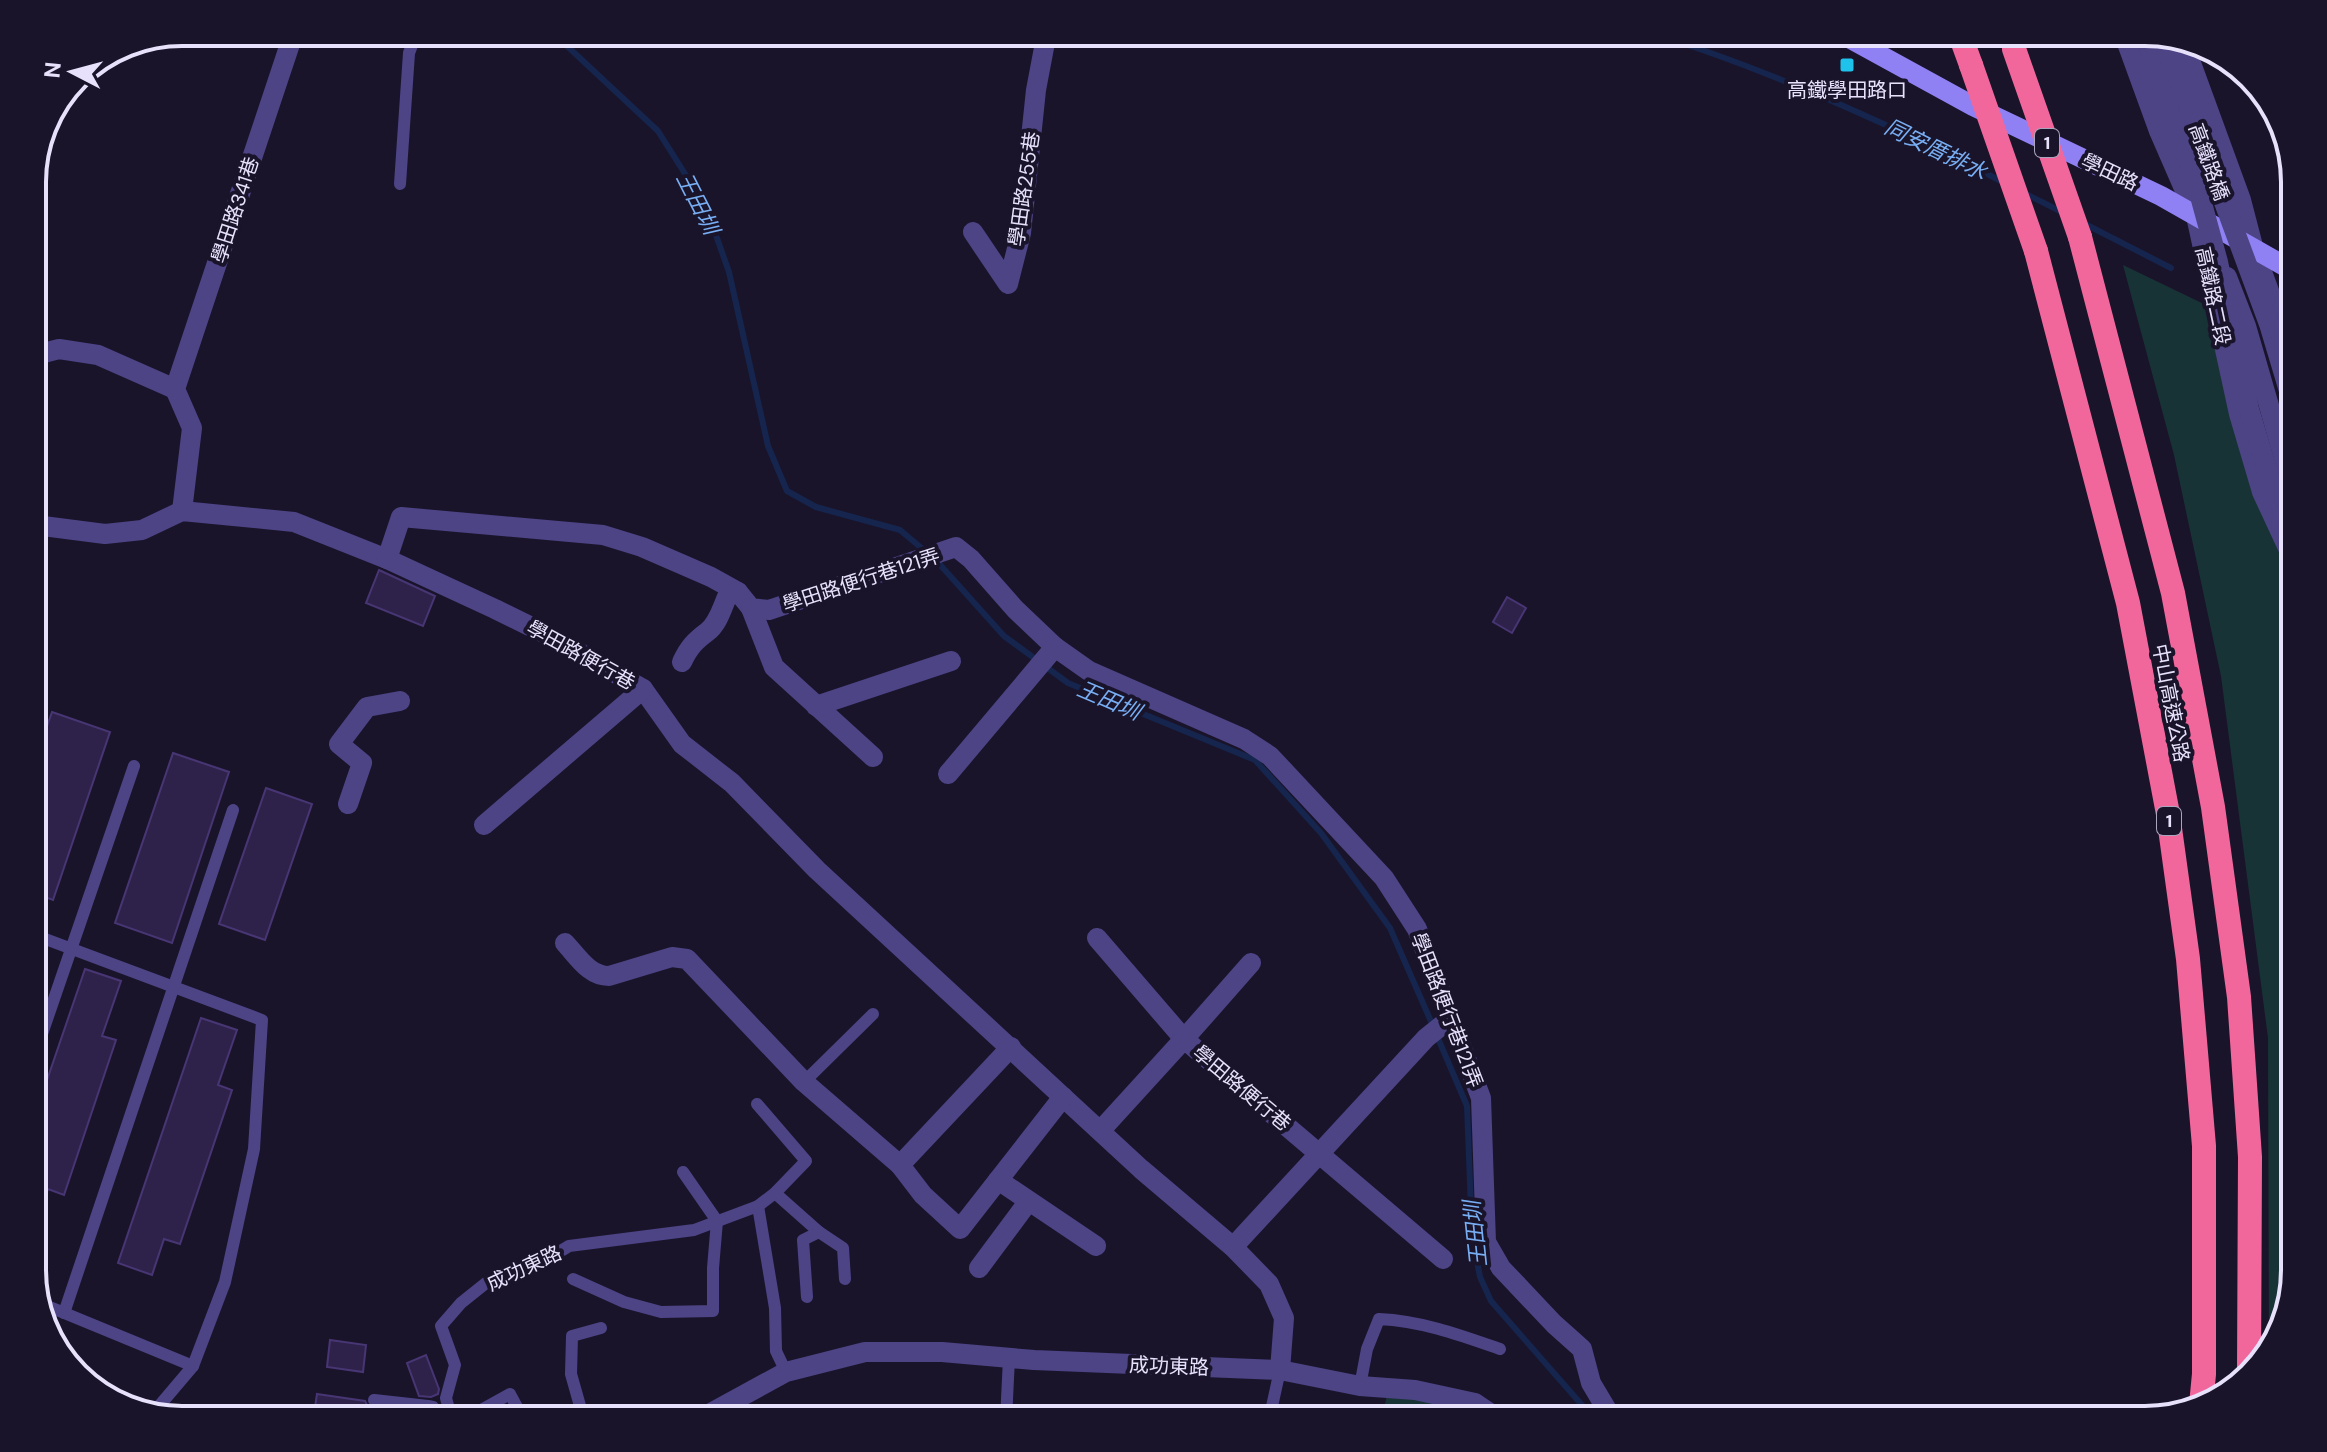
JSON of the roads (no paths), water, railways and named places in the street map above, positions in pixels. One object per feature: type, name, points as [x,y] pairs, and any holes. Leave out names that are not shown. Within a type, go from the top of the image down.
[{"type":"highway","name":"中山高速公路","points":[[1964,46],[2036,251],[2128,603],[2168,814],[2188,959],[2204,1146],[2202,1393]]},
{"type":"highway","name":"中山高速公路","points":[[2013,46],[2080,237],[2173,593],[2213,807],[2239,997],[2250,1157],[2249,1357]]},
{"type":"main road","name":"學田路","points":[[1864,46],[1973,106],[2161,196],[2281,264]]},
{"type":"street","name":"學田路341巷","points":[[175,389],[289,46]]},
{"type":"street","name":"學田路255巷","points":[[973,232],[1008,284],[1021,233],[1036,90],[1044,46]]},
{"type":"street","name":"高鐵路二段","points":[[2128,46],[2159,131],[2196,216],[2239,414],[2262,492],[2281,533]]},
{"type":"street","name":"高鐵路橋","points":[[2149,46],[2197,185],[2218,262],[2249,409],[2281,506]]},
{"type":"street","name":"高鐵路橋","points":[[2167,48],[2281,364]]},
{"type":"street","points":[[2188,54],[2241,200],[2254,250],[2281,325]]},
{"type":"street","name":"高鐵路橋","points":[[2196,216],[2229,281],[2246,326],[2281,447]]},
{"type":"street","points":[[2254,250],[2256,322],[2281,406]]},
{"type":"street","points":[[46,352],[59,349],[98,355],[175,389],[192,428],[182,511],[142,530],[105,534],[46,526]]},
{"type":"street","name":"學田路便行巷","points":[[182,511],[294,522],[387,559],[550,636],[643,689],[682,744],[732,783],[817,870],[1141,1169],[1233,1247],[1269,1284],[1284,1318],[1280,1370]]},
{"type":"street","points":[[387,559],[401,517],[603,535],[642,547],[711,577],[744,600],[774,667],[873,757]]},
{"type":"street","name":"學田路便行巷121弄","points":[[744,600],[769,610],[956,547],[1055,647],[1089,671],[1244,739],[1270,756],[1384,878],[1417,929],[1481,1098],[1486,1242],[1501,1268],[1582,1349],[1591,1383],[1605,1406]]},
{"type":"street","points":[[682,662],[691,644],[707,632],[717,619],[727,597],[744,600]]},
{"type":"street","points":[[948,774],[1055,647]]},
{"type":"street","points":[[816,706],[951,661]]},
{"type":"street","points":[[484,825],[643,689]]},
{"type":"street","points":[[348,804],[362,763],[339,744],[367,707],[400,701]]},
{"type":"street","points":[[1097,938],[1184,1039],[1251,963]]},
{"type":"street","points":[[565,943],[592,973],[599,976],[609,976],[672,957],[687,959],[804,1082],[900,1165],[923,1195],[960,1229],[1063,1097]]},
{"type":"street","points":[[1233,1247],[1426,1038],[1451,1018]]},
{"type":"street","name":"學田路便行巷","points":[[1101,1130],[1184,1039],[1443,1259]]},
{"type":"street","points":[[900,1165],[1011,1047]]},
{"type":"street","points":[[998,1180],[1096,1246]]},
{"type":"street","points":[[979,1268],[1028,1202]]},
{"type":"street","name":"成功東路","points":[[723,1406],[786,1372],[865,1352],[942,1352],[1009,1358],[1280,1370],[1360,1386],[1415,1390],[1479,1406]]},
{"type":"lane","points":[[400,184],[412,46]]},
{"type":"lane","points":[[46,1022],[134,766]]},
{"type":"lane","points":[[64,1313],[233,810]]},
{"type":"lane","points":[[46,939],[262,1020],[254,1149],[225,1282],[193,1366],[161,1404]]},
{"type":"lane","points":[[804,1082],[873,1014]]},
{"type":"lane","name":"成功東路","points":[[448,1406],[446,1398],[455,1365],[441,1326],[461,1303],[486,1283],[536,1266],[569,1246],[694,1230],[758,1206],[775,1193],[806,1161],[757,1104]]},
{"type":"lane","points":[[683,1172],[717,1221]]},
{"type":"lane","points":[[775,1193],[819,1232],[843,1248],[845,1279]]},
{"type":"lane","points":[[758,1206],[775,1308],[776,1351],[786,1372]]},
{"type":"lane","name":"成功東路","points":[[573,1279],[624,1302],[661,1312],[713,1311],[717,1221]]},
{"type":"lane","points":[[807,1297],[803,1240],[819,1232]]},
{"type":"lane","points":[[52,1308],[193,1366]]},
{"type":"lane","points":[[1360,1386],[1367,1349],[1379,1319],[1438,1327],[1500,1349]]},
{"type":"lane","points":[[580,1406],[571,1374],[572,1336],[601,1328]]},
{"type":"lane","points":[[1007,1406],[1009,1358]]},
{"type":"lane","points":[[1272,1406],[1280,1370]]},
{"type":"lane","points":[[488,1406],[510,1394],[516,1406]]},
{"type":"lane","points":[[374,1400],[409,1406]]},
{"type":"lane","points":[[734,1400],[737,1406]]},
{"type":"waterway","name":"王田圳","points":[[567,46],[658,131],[706,207],[729,272],[768,446],[787,491],[816,507],[900,530],[925,551]]},
{"type":"waterway","name":"同安厝排水","points":[[1691,46],[1830,100],[2005,183]]},
{"type":"waterway","name":"同安厝排水","points":[[2022,192],[2062,212]]},
{"type":"waterway","name":"同安厝排水","points":[[2083,223],[2171,268]]},
{"type":"waterway","name":"王田圳","points":[[934,558],[1004,636],[1068,683],[1255,760],[1321,833],[1390,928],[1433,1026]]},
{"type":"waterway","name":"王田圳","points":[[1437,1036],[1467,1106],[1472,1235],[1480,1277],[1491,1301],[1583,1406]]},
{"type":"place","name":"高鐵學田路口","points":[[1847,65]]}]
